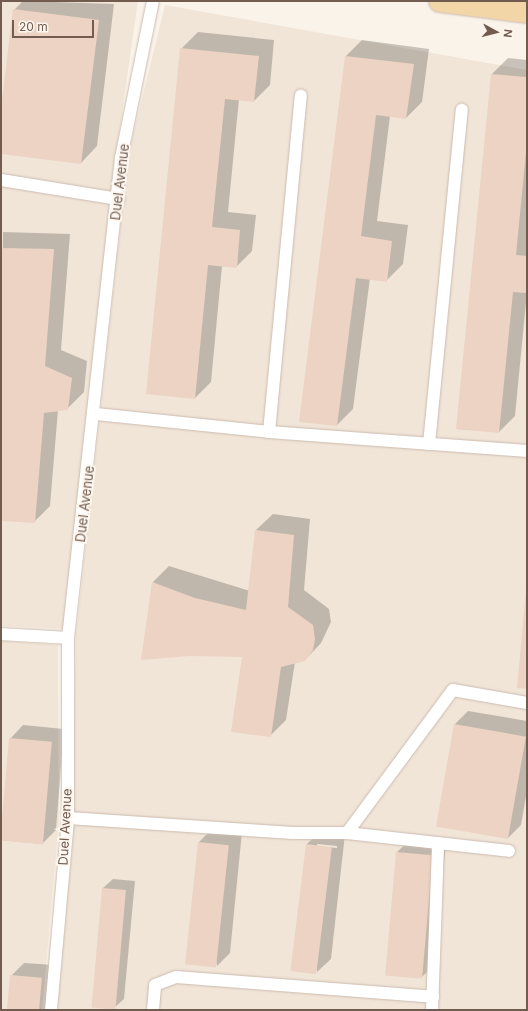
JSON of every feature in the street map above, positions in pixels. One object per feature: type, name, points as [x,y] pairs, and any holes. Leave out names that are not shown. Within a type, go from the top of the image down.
[{"type":"main road","points":[[440,1],[527,12]]},
{"type":"lane","name":"Duel Avenue","points":[[51,1010],[68,818],[68,638],[96,414],[121,158],[153,1]]},
{"type":"lane","points":[[269,432],[302,96]]},
{"type":"lane","points":[[429,444],[462,110]]},
{"type":"lane","points":[[1,180],[118,199]]},
{"type":"lane","points":[[96,414],[269,432],[527,451]]},
{"type":"lane","points":[[1,634],[68,638]]},
{"type":"lane","points":[[347,833],[453,690],[527,703]]},
{"type":"lane","points":[[68,818],[292,833],[347,833],[509,852]]},
{"type":"lane","points":[[432,1010],[434,997],[438,843]]},
{"type":"lane","points":[[154,1010],[155,985],[176,977],[434,997]]},
{"type":"shaded area","points":[[1,1],[138,1],[117,148],[91,413],[65,629],[1,626]]},
{"type":"shaded area","points":[[165,5],[527,70],[527,1010],[57,1010],[71,857],[76,636],[128,155]]},
{"type":"shaded area","points":[[1,641],[58,645],[59,821],[42,1010],[1,1010]]},
{"type":"building","points":[[13,9],[99,20],[81,164],[1,154],[1,108]]},
{"type":"building","points":[[180,48],[259,56],[254,102],[225,99],[212,227],[240,230],[237,268],[208,265],[195,399],[146,394]]},
{"type":"building","points":[[345,56],[414,64],[406,119],[376,115],[361,236],[392,241],[387,282],[356,278],[337,426],[299,422]]},
{"type":"building","points":[[491,74],[527,77],[527,142],[516,255],[527,256],[527,293],[513,292],[499,433],[456,429]]},
{"type":"building","points":[[1,248],[54,249],[45,366],[72,378],[68,410],[44,413],[35,523],[1,521]]},
{"type":"building","points":[[255,530],[294,535],[288,607],[313,625],[315,639],[313,650],[305,661],[281,667],[271,737],[231,732],[242,657],[189,656],[141,660],[152,582],[195,598],[246,610]]},
{"type":"building","points":[[527,590],[527,689],[517,688]]},
{"type":"building","points":[[454,724],[526,737],[508,839],[436,826]]},
{"type":"building","points":[[9,738],[52,742],[43,844],[1,841]]},
{"type":"building","points":[[198,842],[229,845],[216,968],[185,964]]},
{"type":"building","points":[[306,844],[332,847],[316,974],[290,971]]},
{"type":"building","points":[[396,852],[433,855],[422,979],[385,976]]},
{"type":"building","points":[[102,888],[126,890],[115,1010],[92,1008]]},
{"type":"building","points":[[10,975],[42,978],[39,1010],[7,1010]]}]
